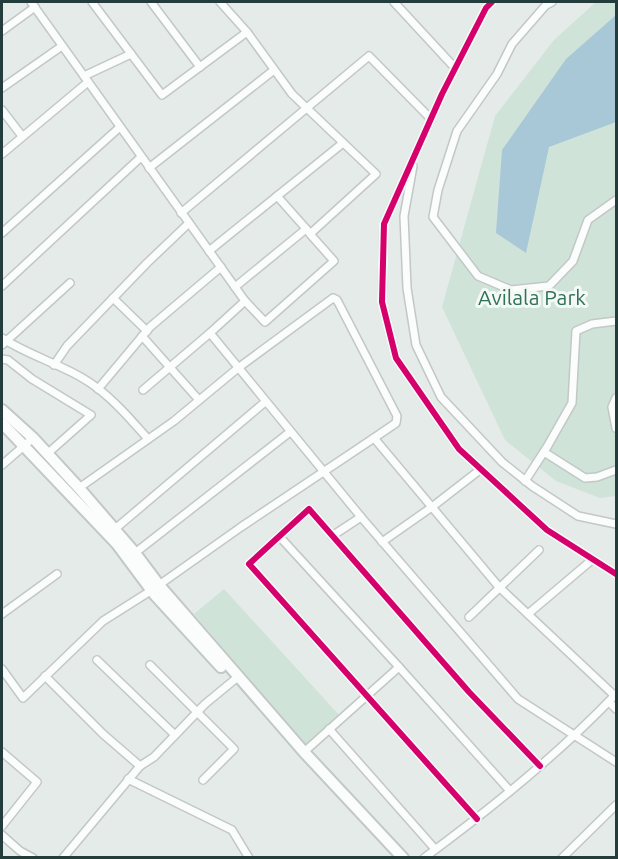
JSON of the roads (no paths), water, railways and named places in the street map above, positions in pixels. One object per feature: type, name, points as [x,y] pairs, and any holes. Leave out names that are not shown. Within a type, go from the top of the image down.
[{"type":"street","points":[[92,2],[162,95],[246,32]]},
{"type":"street","points":[[151,2],[200,67]]},
{"type":"street","points":[[220,2],[246,32],[292,94],[376,174],[308,231],[235,287]]},
{"type":"street","points":[[394,2],[455,68]]},
{"type":"street","points":[[492,2],[486,8],[455,68],[384,224],[382,302],[396,358],[459,449],[547,530],[616,574]]},
{"type":"street","points":[[552,2],[546,5],[512,44],[497,74],[457,132],[438,190],[433,218],[478,276],[511,290],[549,286],[573,261],[588,220],[616,200]]},
{"type":"street","points":[[2,31],[33,4],[181,213],[245,301],[264,322],[334,261],[277,196]]},
{"type":"street","points":[[2,88],[62,46]]},
{"type":"street","points":[[2,154],[86,79],[131,54]]},
{"type":"street","points":[[181,213],[369,56],[431,119]]},
{"type":"street","points":[[150,168],[274,70]]},
{"type":"street","points":[[2,110],[22,136]]},
{"type":"street","points":[[2,232],[120,128]]},
{"type":"street","points":[[209,251],[343,143]]},
{"type":"street","points":[[416,154],[404,216],[407,288],[416,345],[441,397],[478,439],[525,481],[578,516],[616,524]]},
{"type":"street","points":[[2,286],[141,157]]},
{"type":"street","points":[[54,365],[67,345],[189,223]]},
{"type":"street","points":[[98,389],[145,333],[221,267]]},
{"type":"street","points":[[70,282],[3,341],[98,389],[120,407],[148,439]]},
{"type":"street","points":[[113,298],[145,333],[170,367],[199,400]]},
{"type":"street","points":[[2,669],[23,698],[103,621],[396,423],[397,416],[337,300],[330,299],[148,439],[79,488]]},
{"type":"street","points":[[143,390],[245,301]]},
{"type":"street","points":[[525,481],[572,403],[576,331],[592,324],[616,321]]},
{"type":"street","points":[[210,333],[323,472],[518,699],[616,762]]},
{"type":"street","points":[[2,359],[8,360],[32,379],[91,415],[47,454]]},
{"type":"street","points":[[616,398],[612,407],[616,428]]},
{"type":"street","points":[[115,530],[265,402]]},
{"type":"street","points":[[2,410],[33,438],[135,552],[155,588]]},
{"type":"street","points":[[2,423],[117,544],[395,858]]},
{"type":"street","points":[[135,552],[290,432]]},
{"type":"street","points":[[3,460],[33,438]]},
{"type":"street","points":[[374,438],[499,587],[616,695],[576,735],[540,766],[477,819],[424,858]]},
{"type":"street","points":[[544,452],[585,478],[597,477],[616,470]]},
{"type":"street","points":[[382,542],[481,469]]},
{"type":"street","points":[[477,819],[249,564],[309,508],[469,692],[540,766]]},
{"type":"street","points":[[332,536],[361,517]]},
{"type":"street","points":[[279,536],[510,791]]},
{"type":"street","points":[[469,617],[539,550]]},
{"type":"street","points":[[528,615],[593,559]]},
{"type":"street","points":[[2,614],[57,574]]},
{"type":"street","points":[[97,660],[175,735]]},
{"type":"street","points":[[150,665],[234,749],[203,780]]},
{"type":"street","points":[[304,752],[399,667]]},
{"type":"street","points":[[45,676],[103,734],[140,766]]},
{"type":"street","points":[[63,858],[140,766],[154,757],[196,712],[236,678]]},
{"type":"street","points":[[236,678],[403,858]]},
{"type":"street","points":[[609,702],[616,709]]},
{"type":"street","points":[[329,729],[435,849]]},
{"type":"street","points":[[2,753],[37,782],[2,826]]},
{"type":"street","points":[[128,779],[232,830],[249,858]]},
{"type":"street","points":[[562,858],[616,806]]},
{"type":"street","points":[[2,834],[20,851],[33,858]]},
{"type":"water","points":[[616,15],[616,122],[549,147],[526,253],[496,233],[502,150],[566,59]]},
{"type":"park label","name":"Avilala Park","points":[[532,297]]}]
